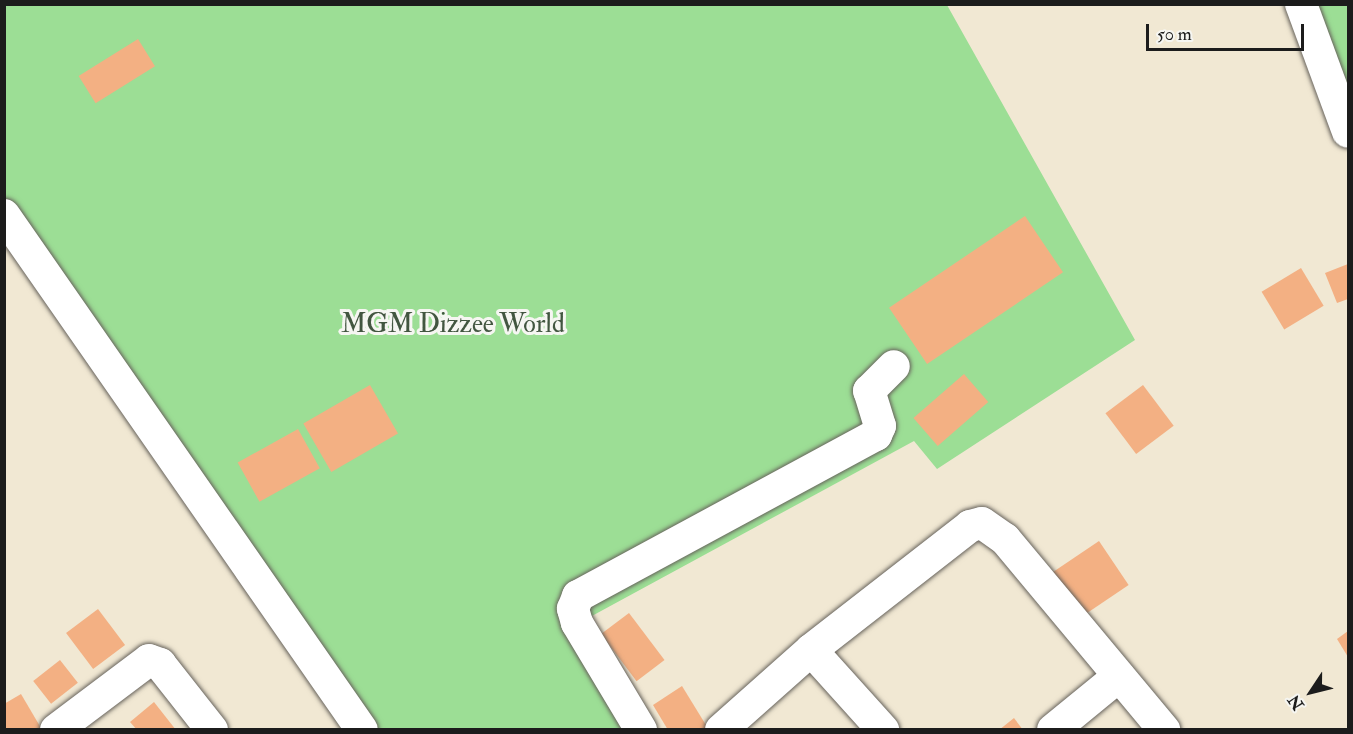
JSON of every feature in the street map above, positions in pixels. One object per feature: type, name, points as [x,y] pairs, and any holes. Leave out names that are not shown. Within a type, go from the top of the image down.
[{"type":"street","points":[[1301,4],[1348,132]]},
{"type":"street","points":[[4,214],[362,729]]},
{"type":"street","points":[[641,729],[578,623],[573,609],[578,596],[876,435],[880,426],[869,391],[894,366]]},
{"type":"street","points":[[721,729],[811,650],[970,526],[982,523],[1005,539],[1164,729]]},
{"type":"street","points":[[811,650],[883,729]]},
{"type":"street","points":[[56,729],[149,660],[160,664],[212,729]]},
{"type":"street","points":[[1053,729],[1119,676]]},
{"type":"green space","name":"MGM Dizzee World","points":[[4,5],[947,5],[1135,340],[937,469],[914,441],[590,617],[655,729],[342,729],[5,240]]},
{"type":"green space","points":[[1309,5],[1348,5],[1348,109]]},
{"type":"building","points":[[138,39],[155,66],[96,103],[79,76]]},
{"type":"building","points":[[1025,216],[1063,272],[927,364],[889,308]]},
{"type":"building","points":[[1348,264],[1348,299],[1337,303],[1325,273]]},
{"type":"building","points":[[1301,268],[1324,306],[1284,329],[1262,292]]},
{"type":"building","points":[[964,374],[988,402],[938,446],[913,418]]},
{"type":"building","points":[[370,385],[398,433],[331,472],[303,424]]},
{"type":"building","points":[[1143,385],[1174,426],[1136,454],[1105,413]]},
{"type":"building","points":[[298,429],[320,468],[259,502],[238,462]]},
{"type":"building","points":[[1099,541],[1129,585],[1080,618],[1050,574]]},
{"type":"building","points":[[98,609],[125,645],[93,669],[66,633]]},
{"type":"building","points":[[629,613],[665,660],[637,681],[601,634]]},
{"type":"building","points":[[1348,631],[1348,657],[1337,639]]},
{"type":"building","points":[[60,660],[78,683],[51,704],[33,681]]},
{"type":"building","points":[[682,686],[709,730],[668,730],[653,705]]},
{"type":"building","points":[[21,694],[41,728],[39,730],[4,730],[4,704]]},
{"type":"building","points":[[154,702],[176,730],[137,730],[130,722]]},
{"type":"building","points":[[1014,718],[1023,730],[999,730]]}]
